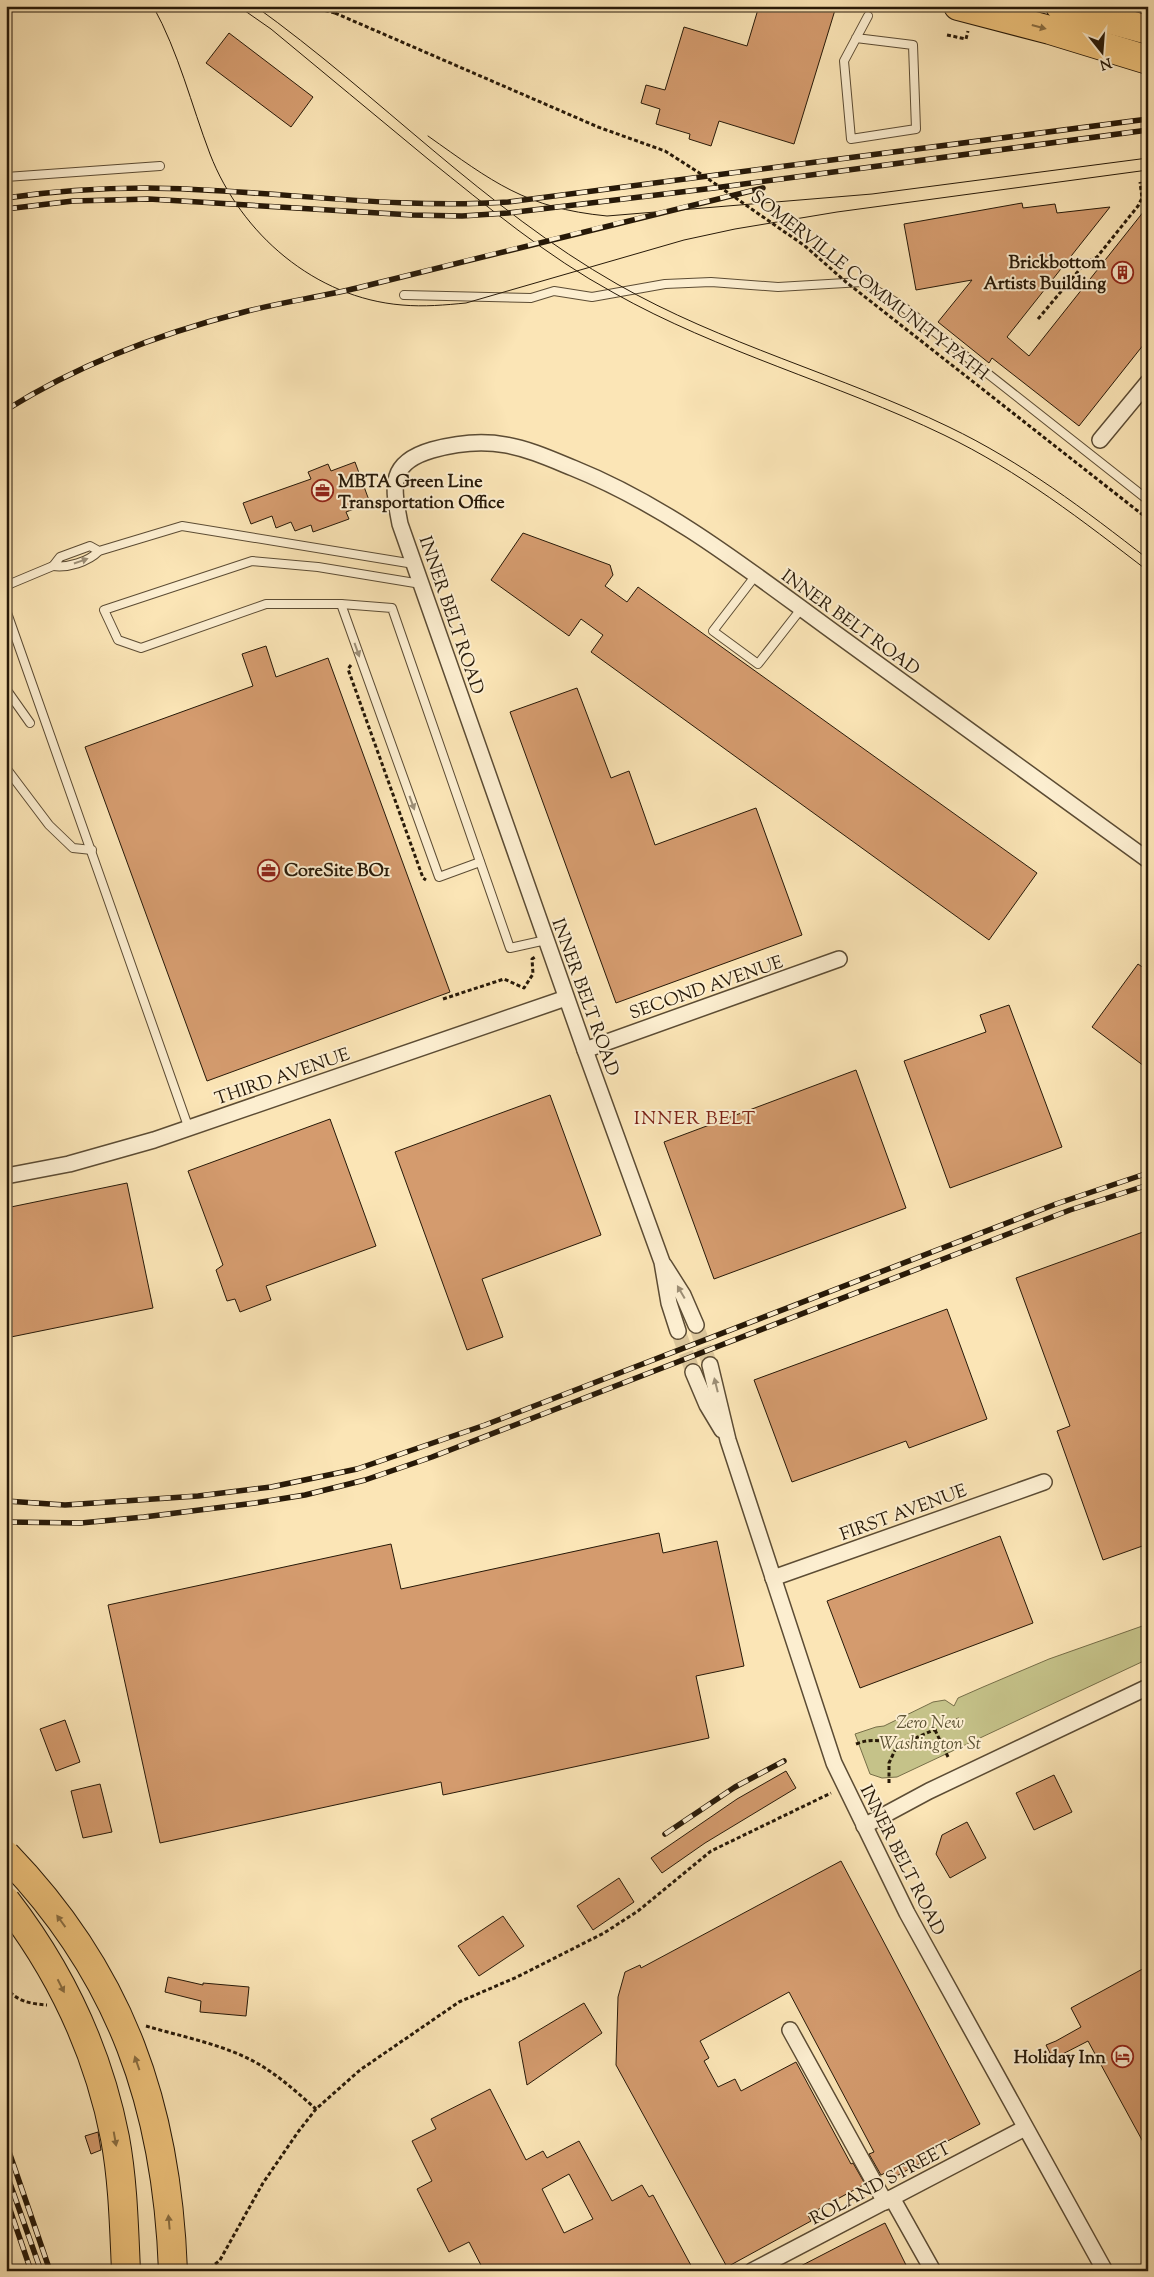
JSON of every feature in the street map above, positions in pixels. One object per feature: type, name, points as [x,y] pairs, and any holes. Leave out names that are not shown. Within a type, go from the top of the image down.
[{"type":"highway","points":[[1060,6],[1148,30]]},
{"type":"highway","points":[[963,18],[1042,28],[1148,60]]},
{"type":"highway","points":[[6,1855],[39,1892],[77,1943],[112,2001],[126,2032],[143,2080],[156,2128],[166,2195],[173,2271]]},
{"type":"highway","points":[[6,1901],[55,1973],[72,2007],[99,2074],[115,2140],[126,2271]]},
{"type":"street","points":[[1100,440],[1148,382]]},
{"type":"street","name":"INNER BELT ROAD","points":[[678,1331],[669,1303],[662,1262],[566,998],[400,524],[393,489],[400,469],[418,454],[450,445],[477,442],[507,445],[542,455],[631,494],[680,523],[756,575],[1148,860]]},
{"type":"street","name":"SECOND AVENUE","points":[[585,1050],[839,959]]},
{"type":"street","name":"THIRD AVENUE","points":[[6,1176],[85,1160],[189,1129],[566,998]]},
{"type":"street","name":"INNER BELT ROAD","points":[[662,1262],[683,1295],[696,1325]]},
{"type":"street","name":"INNER BELT ROAD","points":[[710,1365],[728,1440],[821,1727],[845,1786],[924,1944],[1105,2271]]},
{"type":"street","name":"INNER BELT ROAD","points":[[693,1372],[707,1405],[728,1440]]},
{"type":"street","name":"FIRST AVENUE","points":[[773,1578],[1044,1482]]},
{"type":"street","points":[[864,1826],[929,1791],[1148,1687]]},
{"type":"street","points":[[790,2030],[888,2200],[933,2271]]},
{"type":"street","name":"ROLAND STREET","points":[[752,2271],[1026,2128]]},
{"type":"lane","points":[[856,38],[913,45],[916,129],[851,139],[844,61],[856,38],[868,16]]},
{"type":"lane","points":[[6,177],[160,166]]},
{"type":"lane","points":[[404,295],[532,298],[554,291],[592,297],[664,284],[711,282],[778,287],[862,282],[902,306],[1148,500]]},
{"type":"lane","points":[[6,588],[10,584],[53,566],[60,557],[90,546],[99,551],[182,526],[414,564]]},
{"type":"lane","points":[[421,584],[318,567],[252,561],[104,610],[118,640],[141,648],[159,640],[266,604],[341,604],[392,608],[510,948],[548,946]]},
{"type":"lane","points":[[756,575],[713,631],[758,664],[801,609]]},
{"type":"lane","points":[[341,604],[439,877],[480,862]]},
{"type":"lane","points":[[6,610],[8,621],[92,850],[189,1129]]},
{"type":"lane","points":[[6,689],[30,723]]},
{"type":"lane","points":[[6,768],[49,825],[73,848],[92,850]]},
{"type":"path","name":"SOMERVILLE COMMUNITY PATH","points":[[306,6],[335,13],[598,127],[656,147],[682,162],[805,246],[846,282],[1148,519]]},
{"type":"path","points":[[947,35],[966,39],[963,18]]},
{"type":"path","points":[[1038,319],[1085,263],[1098,257],[1138,206],[1142,198],[1140,182]]},
{"type":"path","points":[[443,999],[504,979],[524,988],[532,978],[533,958],[548,946]]},
{"type":"path","points":[[856,1744],[866,1740],[876,1740],[897,1746],[959,1719]]},
{"type":"path","points":[[935,1730],[949,1759]]},
{"type":"path","points":[[889,1783],[889,1763],[897,1746]]},
{"type":"path","points":[[197,2271],[213,2266],[220,2260],[276,2162],[316,2109],[360,2070],[417,2029],[459,2002],[517,1977],[604,1933],[638,1911],[711,1851],[845,1786]]},
{"type":"path","points":[[138,2023],[232,2052],[250,2060],[269,2070],[316,2109]]},
{"type":"green space","name":"Zero New Washington St","points":[[1148,1624],[1148,1659],[897,1777],[882,1778],[870,1774],[855,1734],[884,1726],[933,1702],[945,1700],[954,1706],[958,1698],[1049,1659]]},
{"type":"building","points":[[759,6],[820,6],[835,10],[794,144],[719,121],[711,146],[689,139],[690,134],[656,124],[660,109],[641,103],[646,85],[665,90],[684,27],[747,46]]},
{"type":"building","points":[[229,33],[313,97],[291,127],[206,63]]},
{"type":"building","points":[[1022,203],[1023,208],[1055,204],[1057,213],[1110,207],[1007,337],[1029,356],[1148,206],[1148,339],[1079,426],[992,358],[989,363],[938,322],[972,280],[916,290],[904,224]]},
{"type":"building","name":"MBTA Green Line Transportation Office","points":[[355,462],[370,503],[346,512],[349,519],[313,532],[311,525],[295,531],[291,522],[276,528],[272,516],[251,524],[243,503],[311,479],[308,472],[328,464],[331,471]]},
{"type":"building","points":[[523,533],[610,565],[613,575],[605,586],[627,602],[638,587],[1037,873],[989,940],[591,652],[603,635],[581,619],[569,636],[491,580]]},
{"type":"building","name":"CoreSite BO1","points":[[266,646],[276,677],[328,658],[450,992],[207,1081],[85,747],[253,686],[242,654]]},
{"type":"building","points":[[577,688],[611,778],[629,771],[655,845],[756,808],[802,935],[616,1003],[510,712]]},
{"type":"building","points":[[1138,964],[1148,971],[1148,1069],[1092,1027]]},
{"type":"building","points":[[1009,1005],[1062,1147],[950,1188],[904,1061],[986,1032],[980,1015]]},
{"type":"building","points":[[856,1070],[906,1208],[714,1279],[664,1142]]},
{"type":"building","points":[[550,1095],[601,1235],[482,1279],[503,1337],[467,1350],[395,1152]]},
{"type":"building","points":[[330,1119],[376,1246],[266,1286],[271,1300],[240,1312],[235,1299],[227,1301],[216,1270],[223,1265],[188,1171]]},
{"type":"building","points":[[127,1183],[153,1308],[6,1338],[6,1208]]},
{"type":"building","points":[[1143,1232],[1148,1247],[1148,1544],[1103,1560],[1057,1431],[1070,1426],[1016,1278]]},
{"type":"building","points":[[947,1309],[987,1419],[909,1448],[906,1441],[792,1482],[754,1380]]},
{"type":"building","points":[[659,1533],[663,1553],[717,1541],[744,1666],[696,1676],[709,1738],[443,1795],[441,1782],[160,1843],[108,1605],[391,1544],[401,1589]]},
{"type":"building","points":[[1000,1536],[1033,1623],[860,1688],[827,1601]]},
{"type":"building","points":[[65,1720],[80,1762],[56,1771],[40,1729]]},
{"type":"building","points":[[786,1771],[796,1788],[705,1843],[662,1873],[651,1858],[737,1799]]},
{"type":"building","points":[[1054,1775],[1072,1812],[1034,1830],[1016,1793]]},
{"type":"building","points":[[100,1784],[112,1832],[83,1838],[71,1791]]},
{"type":"building","points":[[967,1822],[986,1858],[950,1878],[936,1854],[942,1835]]},
{"type":"building","points":[[841,1861],[980,2124],[921,2155],[924,2161],[889,2180],[885,2173],[881,2175],[869,2154],[874,2152],[789,1992],[700,2041],[709,2058],[704,2061],[718,2087],[735,2079],[741,2091],[796,2062],[851,2164],[853,2163],[865,2184],[808,2215],[811,2221],[727,2267],[616,2065],[618,1997],[625,1972],[640,1965],[641,1968]]},
{"type":"building","points":[[619,1878],[634,1902],[593,1930],[577,1906]]},
{"type":"building","points":[[503,1916],[524,1946],[479,1976],[458,1946]]},
{"type":"building","name":"Holiday Inn","points":[[1148,1966],[1148,2151],[1088,2041],[1053,2059],[1046,2045],[1081,2027],[1071,2008]]},
{"type":"building","points":[[168,1977],[203,1985],[203,1983],[249,1987],[246,2016],[200,2012],[201,2001],[165,1992]]},
{"type":"building","points":[[584,2003],[602,2033],[527,2085],[519,2042]]},
{"type":"building","points":[[490,2089],[526,2160],[543,2151],[547,2158],[579,2141],[612,2201],[642,2185],[649,2197],[653,2195],[694,2271],[484,2271],[469,2242],[449,2252],[417,2189],[432,2181],[412,2141],[436,2129],[431,2119]],"holes":[[[569,2174],[593,2219],[564,2233],[542,2189]]]},
{"type":"building","points":[[98,2132],[101,2150],[91,2154],[85,2136]]},
{"type":"building","points":[[885,2223],[909,2271],[791,2271],[857,2237]]},
{"type":"tunnel","points":[[696,1325],[710,1365]]},
{"type":"tunnel","points":[[678,1331],[693,1372]]},
{"type":"tram line","points":[[153,6],[177,60],[210,154],[224,183],[241,210],[261,235],[285,257],[311,275],[340,290],[370,300],[410,306],[466,303],[684,240],[735,229],[837,212],[1148,170]]},
{"type":"tram line","points":[[238,6],[271,29],[495,213],[589,279],[654,314],[695,333],[903,416],[972,449],[1050,498],[1148,571]]},
{"type":"tram line","points":[[255,6],[301,40],[477,187],[569,254],[617,284],[698,324],[908,408],[949,427],[1027,471],[1148,559]]},
{"type":"tram line","points":[[428,136],[472,167],[511,190],[531,199],[554,207],[607,216],[872,194],[1148,158]]},
{"type":"railway","points":[[6,198],[76,190],[147,188],[417,203],[463,204],[508,202],[1148,119]]},
{"type":"railway","points":[[6,209],[73,201],[149,199],[412,215],[462,216],[508,213],[714,188],[1148,130]]},
{"type":"railway","points":[[6,410],[62,378],[92,364],[152,340],[213,320],[258,308],[357,288],[763,188]]},
{"type":"railway","points":[[6,1501],[65,1505],[198,1496],[271,1487],[357,1469],[485,1425],[1056,1204],[1148,1173]]},
{"type":"railway","points":[[6,1522],[81,1523],[144,1517],[305,1495],[365,1480],[432,1457],[1070,1210],[1148,1185]]},
{"type":"railway","points":[[665,1834],[735,1787],[784,1761]]},
{"type":"railway","points":[[6,2143],[50,2271]]},
{"type":"railway","points":[[6,2172],[41,2271]]},
{"type":"railway","points":[[6,2198],[31,2271]]},
{"type":"railway","points":[[6,2253],[9,2271]]},
{"type":"place","name":"Brickbottom Artists Building","points":[[1122,272]]},
{"type":"place","name":"MBTA Green Line Transportation Office","points":[[322,491]]},
{"type":"place","name":"CoreSite BO1","points":[[268,870]]},
{"type":"place","name":"Holiday Inn","points":[[1122,2057]]},
{"type":"district","name":"INNER BELT","points":[[695,1117]]}]
